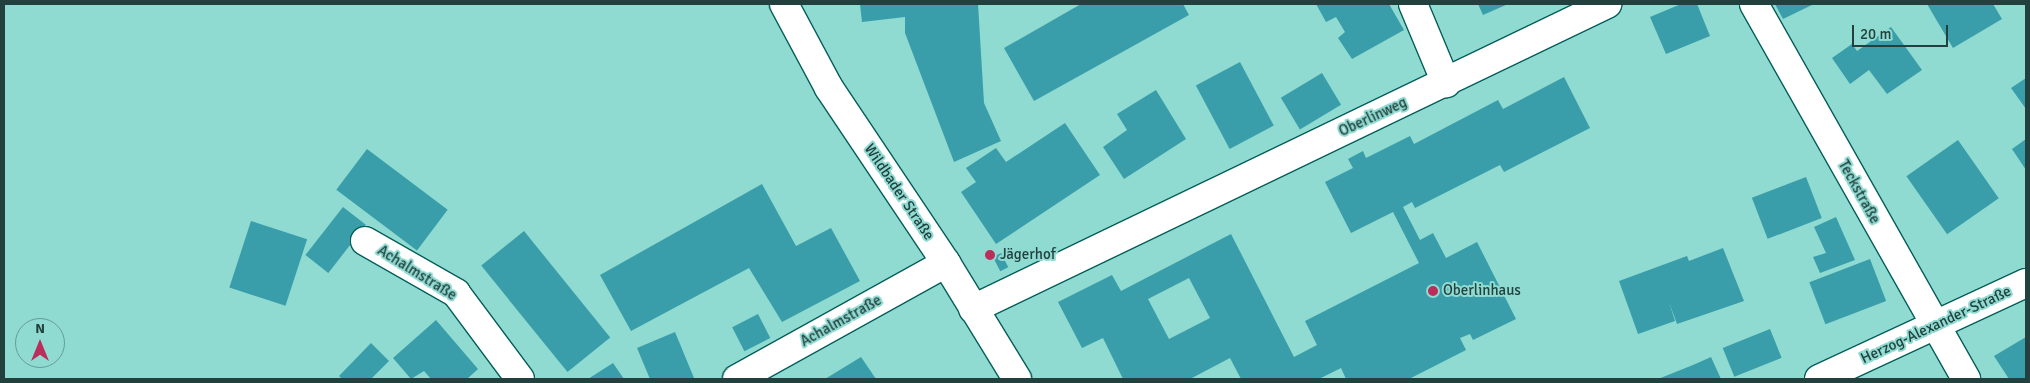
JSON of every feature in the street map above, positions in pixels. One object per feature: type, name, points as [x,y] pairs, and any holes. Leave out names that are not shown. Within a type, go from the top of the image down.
[{"type":"street","name":"Wildbader Straße","points":[[784,4],[829,88],[946,263],[1017,379]]},
{"type":"street","points":[[1413,4],[1446,83]]},
{"type":"street","name":"Oberlinweg","points":[[973,309],[1136,228],[1446,83],[1607,4]]},
{"type":"street","name":"Teckstraße","points":[[1754,4],[1966,379]]},
{"type":"street","name":"Achalmstraße","points":[[365,241],[456,293],[520,379]]},
{"type":"street","name":"Achalmstraße","points":[[740,378],[946,263]]},
{"type":"street","name":"Herzog-Alexander-Straße","points":[[1819,379],[2026,283]]},
{"type":"building","points":[[860,4],[978,4],[984,103],[1001,141],[954,162],[905,33],[905,17],[862,22]]},
{"type":"building","points":[[1081,4],[1183,4],[1189,15],[1034,101],[1004,48]]},
{"type":"building","points":[[1316,4],[1389,4],[1404,30],[1352,59],[1338,38],[1345,32],[1336,17],[1326,22]]},
{"type":"building","points":[[1478,4],[1508,4],[1483,15]]},
{"type":"building","points":[[1681,4],[1697,4],[1710,36],[1666,54],[1650,17]]},
{"type":"building","points":[[1775,4],[1814,4],[1783,19]]},
{"type":"building","points":[[1927,4],[1993,4],[2002,19],[1953,48]]},
{"type":"building","points":[[1891,27],[1922,70],[1887,94],[1869,70],[1850,84],[1832,58],[1852,44],[1857,51]]},
{"type":"building","points":[[1240,62],[1274,126],[1230,149],[1196,85]]},
{"type":"building","points":[[1322,73],[1341,105],[1300,129],[1281,98]]},
{"type":"building","points":[[1564,77],[1590,128],[1504,172],[1500,165],[1415,208],[1412,202],[1403,207],[1420,240],[1433,233],[1446,258],[1477,242],[1516,319],[1473,340],[1470,334],[1460,338],[1466,350],[1409,379],[1346,379],[1341,368],[1319,379],[1241,379],[1230,358],[1190,379],[1123,379],[1103,338],[1082,348],[1058,302],[1112,275],[1121,291],[1231,234],[1294,357],[1317,345],[1305,321],[1419,263],[1393,212],[1351,233],[1325,182],[1353,168],[1348,159],[1363,151],[1366,158],[1410,136],[1414,144],[1498,100],[1503,109]],"holes":[[[1189,278],[1210,318],[1169,339],[1148,299]]]},
{"type":"building","points":[[2026,78],[2026,109],[2011,88]]},
{"type":"building","points":[[1156,90],[1186,139],[1124,179],[1103,147],[1127,130],[1117,114]]},
{"type":"building","points":[[1065,123],[1100,175],[996,244],[961,192],[976,182],[966,168],[996,148],[1006,162]]},
{"type":"building","points":[[2026,139],[2026,170],[2012,149]]},
{"type":"building","points":[[1958,140],[1999,198],[1947,234],[1906,176]]},
{"type":"building","points":[[367,149],[448,210],[417,251],[336,190]]},
{"type":"building","points":[[1806,177],[1822,218],[1768,239],[1752,198]]},
{"type":"building","points":[[762,184],[796,246],[831,228],[860,281],[782,322],[749,268],[631,331],[600,275]]},
{"type":"building","points":[[343,207],[366,225],[328,273],[305,255]]},
{"type":"building","points":[[1836,217],[1855,260],[1820,273],[1813,257],[1826,253],[1814,227]]},
{"type":"building","points":[[251,221],[307,239],[285,306],[229,288]]},
{"type":"building","points":[[524,231],[610,337],[567,372],[481,266]]},
{"type":"building","points":[[1723,248],[1744,301],[1677,324],[1669,302],[1675,321],[1638,334],[1619,281],[1687,256],[1689,261]]},
{"type":"building","points":[[1001,253],[1008,267],[1000,271],[993,257]]},
{"type":"building","points":[[1870,259],[1886,301],[1825,324],[1809,282]]},
{"type":"building","points":[[758,314],[770,338],[744,351],[732,327]]},
{"type":"building","points":[[436,320],[478,369],[467,379],[431,379],[424,371],[411,379],[393,358]]},
{"type":"building","points":[[1770,329],[1782,358],[1734,377],[1723,348]]},
{"type":"building","points":[[675,332],[694,378],[650,379],[637,348]]},
{"type":"building","points":[[2026,337],[2026,379],[2009,379],[1994,356]]},
{"type":"building","points":[[371,343],[389,361],[371,379],[342,379],[339,376]]},
{"type":"building","points":[[861,357],[876,379],[825,379]]},
{"type":"building","points":[[1711,357],[1721,379],[1658,379],[1693,365]]},
{"type":"building","points":[[613,363],[624,379],[588,379]]},
{"type":"place","name":"Jägerhof","points":[[990,255]]},
{"type":"place","name":"Oberlinhaus","points":[[1433,291]]}]
